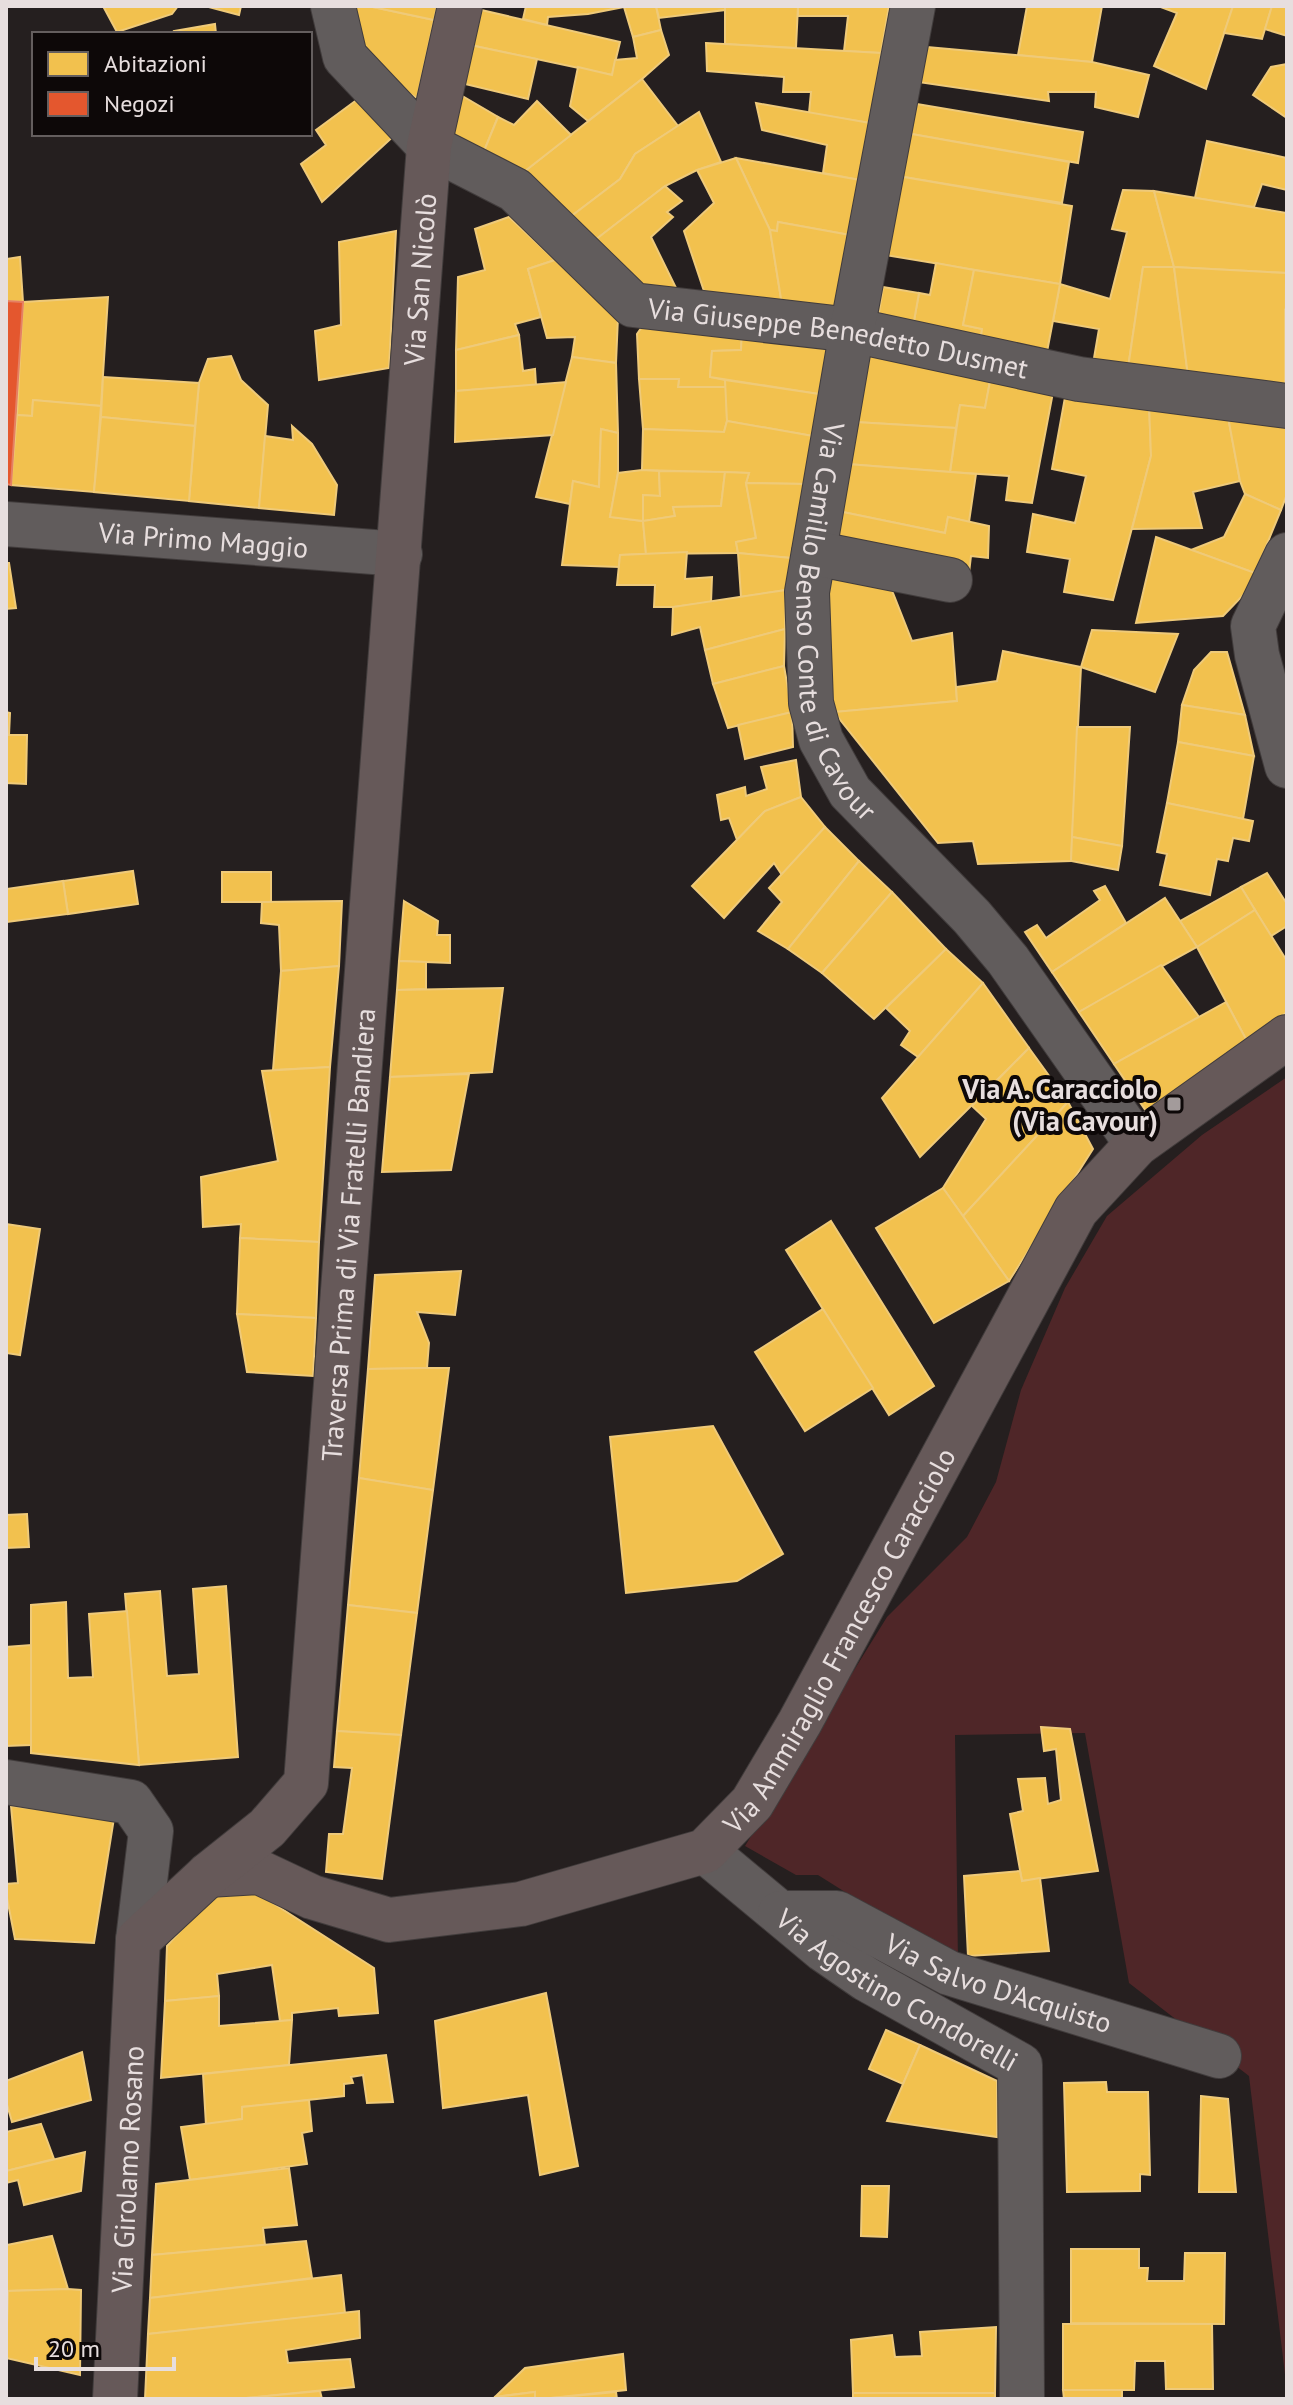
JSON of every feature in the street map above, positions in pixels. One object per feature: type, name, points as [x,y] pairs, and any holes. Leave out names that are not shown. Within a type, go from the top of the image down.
[{"type":"main road","name":"Via San Nicolò","points":[[400,554],[429,146],[460,6]]},
{"type":"main road","name":"Traversa Prima di Via Fratelli Bandiera","points":[[208,1875],[267,1828],[306,1783],[400,554]]},
{"type":"main road","name":"Via Ammiraglio Francesco Caracciolo","points":[[208,1875],[259,1872],[312,1897],[389,1920],[521,1904],[705,1851],[752,1803],[800,1722],[1076,1210],[1137,1144],[1287,1037]]},
{"type":"main road","points":[[138,1940],[208,1875]]},
{"type":"main road","name":"Via Girolamo Rosano","points":[[115,2399],[138,1940]]},
{"type":"street","name":"Via Giuseppe Benedetto Dusmet","points":[[333,6],[345,57],[429,146],[515,190],[633,305],[852,330],[1079,379],[1287,406]]},
{"type":"street","name":"Via Camillo Benso Conte di Cavour","points":[[913,6],[807,592],[811,703],[821,740],[850,792],[972,917],[1008,960],[1137,1144]]},
{"type":"street","name":"Via Primo Maggio","points":[[6,524],[400,554]]},
{"type":"street","points":[[814,553],[950,580]]},
{"type":"street","points":[[1287,555],[1253,626],[1257,655],[1287,766]]},
{"type":"street","name":"Via Girolamo Rosano","points":[[6,1782],[131,1802],[151,1831],[138,1940]]},
{"type":"street","name":"Via Agostino Condorelli","points":[[705,1851],[824,1950],[866,1979],[1020,2065],[1022,2399]]},
{"type":"street","name":"Via Salvo D'Acquisto","points":[[780,1913],[837,1913],[949,1973],[1219,2056]]},
{"type":"shaded area","points":[[1287,1077],[1287,2391],[1249,2076],[1129,1983],[1085,1733],[955,1735],[958,1963],[818,1875],[796,1875],[745,1846],[887,1617],[967,1537],[996,1482],[1021,1390],[1065,1288],[1107,1216],[1202,1135]]},
{"type":"building: Abitazioni","points":[[103,6],[178,6],[172,14],[117,32]]},
{"type":"building: Abitazioni","points":[[205,6],[241,6],[239,15]]},
{"type":"building: Abitazioni","points":[[344,6],[368,6],[434,20],[417,98],[381,79]]},
{"type":"building: Abitazioni","points":[[368,6],[437,6],[434,20]]},
{"type":"building: Abitazioni","points":[[526,6],[656,6],[661,30],[633,37],[624,7],[548,17],[547,25],[523,19]]},
{"type":"building: Abitazioni","points":[[656,6],[725,6],[725,10],[659,18]]},
{"type":"building: Abitazioni","points":[[725,6],[798,6],[796,48],[725,44]]},
{"type":"building: Abitazioni","points":[[798,6],[889,6],[881,53],[844,51],[848,16],[798,16]]},
{"type":"building: Abitazioni","points":[[1027,6],[1102,6],[1092,62],[1018,55]]},
{"type":"building: Abitazioni","points":[[1158,6],[1233,6],[1206,89],[1154,66],[1177,13]]},
{"type":"building: Abitazioni","points":[[1233,6],[1272,6],[1262,39],[1224,33]]},
{"type":"building: Abitazioni","points":[[1272,6],[1287,6],[1287,36],[1265,29]]},
{"type":"building: Abitazioni","points":[[477,9],[620,42],[612,75],[470,45]]},
{"type":"building: Abitazioni","points":[[215,24],[216,32],[174,32]]},
{"type":"building: Abitazioni","points":[[661,30],[669,55],[642,79],[588,121],[570,106],[578,67],[612,75],[615,60],[637,58],[633,37]]},
{"type":"building: Abitazioni","points":[[706,43],[881,53],[870,123],[809,113],[811,92],[783,92],[784,77],[707,71]]},
{"type":"building: Abitazioni","points":[[470,45],[537,59],[528,99],[461,83]]},
{"type":"building: Abitazioni","points":[[927,47],[1092,62],[1149,75],[1138,117],[1095,107],[1096,92],[1048,92],[1049,101],[918,82]]},
{"type":"building: Abitazioni","points":[[1287,64],[1287,118],[1253,95],[1271,67]]},
{"type":"building: Abitazioni","points":[[642,79],[678,126],[635,154],[620,179],[565,221],[525,171]]},
{"type":"building: Abitazioni","points":[[459,94],[498,117],[484,151],[447,133]]},
{"type":"building: Abitazioni","points":[[362,96],[397,133],[322,202],[301,164],[326,145],[316,130]]},
{"type":"building: Abitazioni","points":[[537,101],[571,135],[525,171],[484,151],[498,117],[514,125]]},
{"type":"building: Abitazioni","points":[[756,103],[870,123],[860,180],[823,173],[827,145],[762,130]]},
{"type":"building: Abitazioni","points":[[911,103],[1083,132],[1078,163],[906,133]]},
{"type":"building: Abitazioni","points":[[699,112],[721,162],[665,186],[586,247],[565,221],[620,179],[635,154]]},
{"type":"building: Abitazioni","points":[[906,133],[1069,162],[1062,203],[898,176]]},
{"type":"building: Abitazioni","points":[[1207,141],[1287,158],[1287,190],[1262,184],[1254,207],[1195,198]]},
{"type":"building: Abitazioni","points":[[736,158],[860,180],[850,235],[778,222],[777,231],[770,230]]},
{"type":"building: Abitazioni","points":[[736,158],[770,230],[782,305],[704,291],[684,231],[714,203],[697,170]]},
{"type":"building: Abitazioni","points":[[898,176],[1072,206],[1060,284],[885,255]]},
{"type":"building: Abitazioni","points":[[665,186],[682,201],[667,212],[673,217],[651,237],[680,296],[640,292],[586,247]]},
{"type":"building: Abitazioni","points":[[1123,190],[1154,191],[1174,267],[1143,267],[1128,368],[1093,364],[1099,329],[1053,321],[1060,284],[1110,299],[1127,232],[1112,229]]},
{"type":"building: Abitazioni","points":[[1154,191],[1287,213],[1287,273],[1174,267]]},
{"type":"building: Abitazioni","points":[[509,217],[555,260],[528,269],[541,317],[515,324],[519,335],[456,350],[458,277],[485,270],[475,229]]},
{"type":"building: Abitazioni","points":[[778,222],[850,235],[837,315],[782,305],[770,230],[777,231]]},
{"type":"building: Abitazioni","points":[[396,231],[389,368],[319,380],[315,331],[341,325],[339,242]]},
{"type":"building: Abitazioni","points":[[20,257],[23,302],[6,301],[6,259]]},
{"type":"building: Abitazioni","points":[[555,260],[618,317],[616,363],[572,357],[575,337],[547,338],[528,269]]},
{"type":"building: Abitazioni","points":[[936,263],[974,270],[963,325],[982,329],[980,344],[912,332],[919,293],[930,295]]},
{"type":"building: Abitazioni","points":[[1143,267],[1174,267],[1188,376],[1128,368]]},
{"type":"building: Abitazioni","points":[[1174,267],[1286,273],[1285,389],[1188,376]]},
{"type":"building: Abitazioni","points":[[974,270],[1060,284],[1046,357],[980,344],[982,329],[963,325]]},
{"type":"building: Abitazioni","points":[[883,287],[919,293],[912,332],[877,325]]},
{"type":"building: Abitazioni","points":[[108,297],[101,406],[33,400],[32,416],[17,415],[23,302]]},
{"type":"building: Abitazioni","points":[[1287,311],[1287,389],[1285,389]]},
{"type":"building: Abitazioni","points":[[646,321],[742,329],[741,350],[712,351],[710,377],[725,380],[726,387],[678,387],[679,379],[639,379],[637,334]]},
{"type":"building: Abitazioni","points":[[742,329],[830,336],[819,394],[710,377],[712,351],[741,350]]},
{"type":"building: Abitazioni","points":[[519,335],[523,371],[535,369],[536,385],[456,391],[456,350]]},
{"type":"building: Abitazioni","points":[[868,350],[991,376],[985,408],[960,405],[956,428],[855,422]]},
{"type":"building: Abitazioni","points":[[231,356],[241,380],[268,405],[259,508],[189,501],[199,383],[208,359]]},
{"type":"building: Abitazioni","points":[[572,357],[616,363],[618,433],[601,429],[599,487],[573,481],[570,504],[536,497]]},
{"type":"building: Abitazioni","points":[[991,376],[1054,387],[1032,503],[1006,500],[1009,476],[950,472],[960,405],[985,408]]},
{"type":"building: Abitazioni","points":[[103,377],[199,383],[195,426],[101,417]]},
{"type":"building: Abitazioni","points":[[639,379],[679,379],[678,387],[726,387],[727,421],[724,432],[643,429]]},
{"type":"building: Abitazioni","points":[[725,380],[819,394],[813,436],[727,421]]},
{"type":"building: Abitazioni","points":[[566,382],[553,435],[455,442],[456,391]]},
{"type":"building: Abitazioni","points":[[1066,392],[1149,404],[1151,456],[1113,600],[1064,592],[1070,559],[1027,552],[1033,514],[1075,523],[1086,476],[1052,469]]},
{"type":"building: Abitazioni","points":[[33,400],[101,406],[94,492],[11,485],[17,415],[32,416]]},
{"type":"building: Abitazioni","points":[[1149,404],[1228,417],[1240,481],[1193,492],[1202,528],[1132,529],[1151,456]]},
{"type":"building: Abitazioni","points":[[101,417],[195,426],[189,501],[94,492]]},
{"type":"building: Abitazioni","points":[[1228,417],[1287,425],[1287,494],[1281,510],[1245,494]]},
{"type":"building: Abitazioni","points":[[727,421],[813,436],[806,484],[746,483],[749,473],[642,470],[643,429],[724,432]]},
{"type":"building: Abitazioni","points":[[855,422],[956,428],[950,472],[847,464]]},
{"type":"building: Abitazioni","points":[[292,426],[312,444],[337,485],[334,515],[259,508],[265,436],[293,440]]},
{"type":"building: Abitazioni","points":[[601,429],[618,433],[618,473],[610,517],[643,521],[646,554],[620,555],[619,567],[562,565],[573,481],[599,487]]},
{"type":"building: Abitazioni","points":[[847,464],[976,474],[969,522],[948,517],[945,533],[838,511]]},
{"type":"building: Abitazioni","points":[[659,471],[660,496],[643,495],[643,521],[610,517],[618,473]]},
{"type":"building: Abitazioni","points":[[659,471],[725,472],[721,506],[673,507],[675,516],[643,521],[643,495],[660,496]]},
{"type":"building: Abitazioni","points":[[725,472],[749,473],[746,483],[756,538],[736,542],[738,553],[646,554],[643,521],[675,516],[673,507],[721,506]]},
{"type":"building: Abitazioni","points":[[746,483],[806,484],[791,558],[738,553],[736,542],[756,538]]},
{"type":"building: Abitazioni","points":[[1245,494],[1281,510],[1255,573],[1191,550],[1224,537]]},
{"type":"building: Abitazioni","points":[[838,511],[945,533],[948,517],[989,526],[988,558],[971,556],[969,573],[832,545]]},
{"type":"building: Abitazioni","points":[[1156,537],[1255,573],[1250,588],[1223,616],[1136,623]]},
{"type":"building: Abitazioni","points":[[687,552],[685,579],[712,577],[711,602],[654,607],[655,585],[617,585],[620,555]]},
{"type":"building: Abitazioni","points":[[738,553],[791,558],[786,590],[741,597]]},
{"type":"building: Abitazioni","points":[[6,563],[9,563],[16,608],[6,609]]},
{"type":"building: Abitazioni","points":[[828,568],[887,578],[912,641],[952,633],[957,701],[834,712],[823,600]]},
{"type":"building: Abitazioni","points":[[786,590],[785,629],[705,650],[700,627],[672,635],[673,607]]},
{"type":"building: Abitazioni","points":[[785,629],[784,666],[713,684],[705,650]]},
{"type":"building: Abitazioni","points":[[1092,630],[1178,634],[1155,692],[1081,667]]},
{"type":"building: Abitazioni","points":[[1003,651],[1081,667],[1071,861],[978,864],[973,841],[938,843],[834,712],[957,701],[956,687],[997,681]]},
{"type":"building: Abitazioni","points":[[1211,652],[1227,652],[1245,715],[1182,705],[1194,670]]},
{"type":"building: Abitazioni","points":[[784,666],[792,712],[728,728],[713,684]]},
{"type":"building: Abitazioni","points":[[1182,705],[1245,715],[1254,756],[1178,742]]},
{"type":"building: Abitazioni","points":[[6,712],[10,713],[9,735],[27,735],[26,784],[6,783]]},
{"type":"building: Abitazioni","points":[[792,712],[793,747],[745,759],[738,725]]},
{"type":"building: Abitazioni","points":[[1077,727],[1130,727],[1122,846],[1072,837]]},
{"type":"building: Abitazioni","points":[[1178,742],[1254,756],[1243,819],[1167,803]]},
{"type":"building: Abitazioni","points":[[796,760],[801,797],[765,811],[737,840],[729,818],[721,820],[717,795],[745,787],[746,796],[767,789],[761,767]]},
{"type":"building: Abitazioni","points":[[801,797],[825,827],[782,875],[774,863],[724,918],[692,886],[765,811]]},
{"type":"building: Abitazioni","points":[[1167,803],[1253,821],[1249,841],[1233,838],[1228,861],[1217,859],[1210,895],[1160,885],[1167,854],[1157,852]]},
{"type":"building: Abitazioni","points":[[825,827],[859,861],[788,949],[758,931],[782,902],[769,888]]},
{"type":"building: Abitazioni","points":[[1072,837],[1122,846],[1118,870],[1071,861]]},
{"type":"building: Abitazioni","points":[[859,861],[892,892],[822,973],[788,949]]},
{"type":"building: Abitazioni","points":[[133,871],[138,904],[68,914],[63,881]]},
{"type":"building: Abitazioni","points":[[222,872],[271,872],[271,902],[222,902]]},
{"type":"building: Abitazioni","points":[[1267,873],[1287,904],[1287,926],[1271,936],[1241,887]]},
{"type":"building: Abitazioni","points":[[63,881],[68,914],[6,922],[6,889]]},
{"type":"building: Abitazioni","points":[[1105,886],[1126,923],[1052,972],[1025,932],[1037,925],[1046,938],[1100,900],[1094,891]]},
{"type":"building: Abitazioni","points":[[1241,887],[1255,910],[1197,947],[1180,921]]},
{"type":"building: Abitazioni","points":[[892,892],[946,949],[874,1019],[822,973]]},
{"type":"building: Abitazioni","points":[[1165,898],[1197,947],[1079,1012],[1052,972]]},
{"type":"building: Abitazioni","points":[[342,901],[339,966],[281,971],[279,925],[261,923],[262,902]]},
{"type":"building: Abitazioni","points":[[404,901],[438,921],[437,935],[450,935],[450,963],[399,961]]},
{"type":"building: Abitazioni","points":[[1255,910],[1287,961],[1287,1012],[1247,1041],[1197,947]]},
{"type":"building: Abitazioni","points":[[946,949],[983,983],[918,1057],[901,1045],[910,1031],[886,1008]]},
{"type":"building: Abitazioni","points":[[399,961],[426,962],[426,989],[397,990]]},
{"type":"building: Abitazioni","points":[[1161,965],[1199,1017],[1114,1064],[1079,1012]]},
{"type":"building: Abitazioni","points":[[339,966],[330,1067],[273,1070],[281,971]]},
{"type":"building: Abitazioni","points":[[983,983],[1029,1048],[920,1157],[882,1098]]},
{"type":"building: Abitazioni","points":[[503,988],[492,1072],[390,1077],[397,990]]},
{"type":"building: Abitazioni","points":[[1226,1002],[1247,1041],[1146,1111],[1114,1064]]},
{"type":"building: Abitazioni","points":[[1029,1048],[1068,1102],[963,1216],[943,1188],[986,1119],[972,1106]]},
{"type":"building: Abitazioni","points":[[330,1067],[319,1242],[240,1238],[241,1224],[203,1227],[201,1177],[278,1161],[262,1071]]},
{"type":"building: Abitazioni","points":[[469,1074],[451,1170],[382,1172],[390,1077]]},
{"type":"building: Abitazioni","points":[[1068,1102],[1093,1149],[1009,1281],[963,1216]]},
{"type":"building: Abitazioni","points":[[943,1188],[1009,1281],[934,1323],[876,1228]]},
{"type":"building: Abitazioni","points":[[831,1221],[934,1386],[889,1415],[786,1250]]},
{"type":"building: Abitazioni","points":[[6,1224],[40,1229],[20,1355],[6,1353]]},
{"type":"building: Abitazioni","points":[[240,1238],[319,1242],[316,1318],[237,1314]]},
{"type":"building: Abitazioni","points":[[461,1271],[455,1315],[417,1312],[429,1343],[427,1368],[368,1369],[375,1275]]},
{"type":"building: Abitazioni","points":[[823,1309],[873,1388],[805,1431],[755,1352]]},
{"type":"building: Abitazioni","points":[[237,1314],[316,1318],[313,1376],[247,1372]]},
{"type":"building: Abitazioni","points":[[449,1368],[433,1490],[359,1478],[368,1369]]},
{"type":"building: Abitazioni","points":[[713,1426],[783,1554],[737,1581],[626,1593],[610,1437]]},
{"type":"building: Abitazioni","points":[[359,1478],[433,1490],[417,1613],[348,1605]]},
{"type":"building: Abitazioni","points":[[27,1514],[29,1547],[6,1548],[6,1515]]},
{"type":"building: Abitazioni","points":[[226,1586],[238,1757],[139,1765],[125,1594],[160,1591],[167,1676],[199,1674],[193,1589]]},
{"type":"building: Abitazioni","points":[[66,1602],[68,1678],[93,1677],[89,1614],[127,1611],[139,1765],[31,1753],[31,1605]]},
{"type":"building: Abitazioni","points":[[348,1605],[417,1613],[401,1735],[337,1731]]},
{"type":"building: Abitazioni","points":[[31,1645],[31,1745],[6,1746],[6,1647]]},
{"type":"building: Abitazioni","points":[[1041,1727],[1070,1729],[1098,1871],[1022,1881],[1010,1814],[1023,1811],[1018,1779],[1045,1778],[1048,1804],[1061,1800],[1056,1749],[1044,1751]]},
{"type":"building: Abitazioni","points":[[337,1731],[401,1735],[382,1879],[326,1872],[329,1834],[343,1834],[352,1768],[334,1767]]},
{"type":"building: Abitazioni","points":[[11,1806],[114,1818],[94,1943],[15,1939],[6,1893],[6,1884],[18,1883]]},
{"type":"building: Abitazioni","points":[[1020,1871],[1022,1881],[1040,1878],[1049,1951],[968,1956],[964,1876]]},
{"type":"building: Abitazioni","points":[[254,1891],[374,1968],[378,2013],[339,2016],[338,2008],[292,2013],[292,2020],[280,2021],[272,1965],[217,1974],[219,1996],[165,2001],[167,1946],[210,1897]]},
{"type":"building: Abitazioni","points":[[546,1993],[578,2166],[540,2175],[528,2095],[443,2108],[435,2021]]},
{"type":"building: Abitazioni","points":[[219,1996],[219,2026],[292,2020],[289,2065],[161,2078],[165,2001]]},
{"type":"building: Abitazioni","points":[[886,2030],[920,2045],[903,2084],[869,2069]]},
{"type":"building: Abitazioni","points":[[920,2045],[997,2081],[997,2137],[887,2121]]},
{"type":"building: Abitazioni","points":[[82,2052],[91,2100],[12,2122],[6,2101],[6,2081]]},
{"type":"building: Abitazioni","points":[[386,2055],[393,2102],[367,2103],[363,2075],[351,2077],[353,2083],[344,2084],[344,2096],[242,2107],[242,2119],[206,2125],[203,2074]]},
{"type":"building: Abitazioni","points":[[1106,2082],[1107,2092],[1148,2092],[1150,2175],[1140,2174],[1140,2191],[1067,2192],[1064,2083]]},
{"type":"building: Abitazioni","points":[[1201,2096],[1228,2099],[1236,2192],[1199,2192]]},
{"type":"building: Abitazioni","points":[[309,2100],[312,2131],[302,2133],[307,2164],[190,2180],[181,2127],[242,2119],[242,2107]]},
{"type":"building: Abitazioni","points":[[41,2124],[54,2159],[6,2171],[6,2132]]},
{"type":"building: Abitazioni","points":[[85,2152],[81,2191],[24,2205],[18,2180],[6,2183],[6,2171]]},
{"type":"building: Abitazioni","points":[[289,2168],[297,2225],[263,2228],[265,2245],[152,2255],[156,2184]]},
{"type":"building: Abitazioni","points":[[862,2186],[889,2186],[887,2237],[861,2236]]},
{"type":"building: Abitazioni","points":[[52,2236],[68,2289],[6,2291],[6,2242],[7,2245]]},
{"type":"building: Abitazioni","points":[[306,2241],[312,2278],[150,2298],[152,2255]]},
{"type":"building: Abitazioni","points":[[1071,2249],[1139,2249],[1139,2268],[1148,2268],[1147,2281],[1184,2281],[1185,2253],[1225,2253],[1224,2324],[1071,2323]]},
{"type":"building: Abitazioni","points":[[341,2275],[345,2313],[148,2334],[150,2298]]},
{"type":"building: Abitazioni","points":[[81,2290],[80,2375],[6,2358],[8,2291]]},
{"type":"building: Abitazioni","points":[[359,2311],[360,2338],[286,2350],[288,2363],[350,2359],[354,2387],[236,2399],[145,2399],[148,2334]]},
{"type":"building: Abitazioni","points":[[1063,2324],[1212,2324],[1213,2389],[1166,2389],[1165,2361],[1135,2361],[1134,2390],[1063,2390]]},
{"type":"building: Abitazioni","points":[[996,2327],[995,2393],[853,2393],[851,2340],[892,2335],[895,2357],[922,2356],[920,2332]]},
{"type":"building: Abitazioni","points":[[623,2354],[626,2390],[541,2399],[535,2399],[535,2392],[495,2397],[525,2368]]},
{"type":"building: Abitazioni","points":[[1063,2390],[1122,2390],[1122,2399],[1064,2399]]},
{"type":"building: Abitazioni","points":[[320,2391],[322,2399],[236,2399]]},
{"type":"building: Abitazioni","points":[[535,2392],[535,2399],[495,2399],[495,2397]]},
{"type":"building: Abitazioni","points":[[616,2392],[617,2399],[541,2399]]},
{"type":"building: Abitazioni","points":[[853,2393],[995,2393],[995,2399],[853,2399]]},
{"type":"building: Negozi","points":[[6,301],[23,302],[11,485],[6,484]]},
{"type":"place","name":"Via A. Caracciolo (Via Cavour)","points":[[1174,1104]]}]
